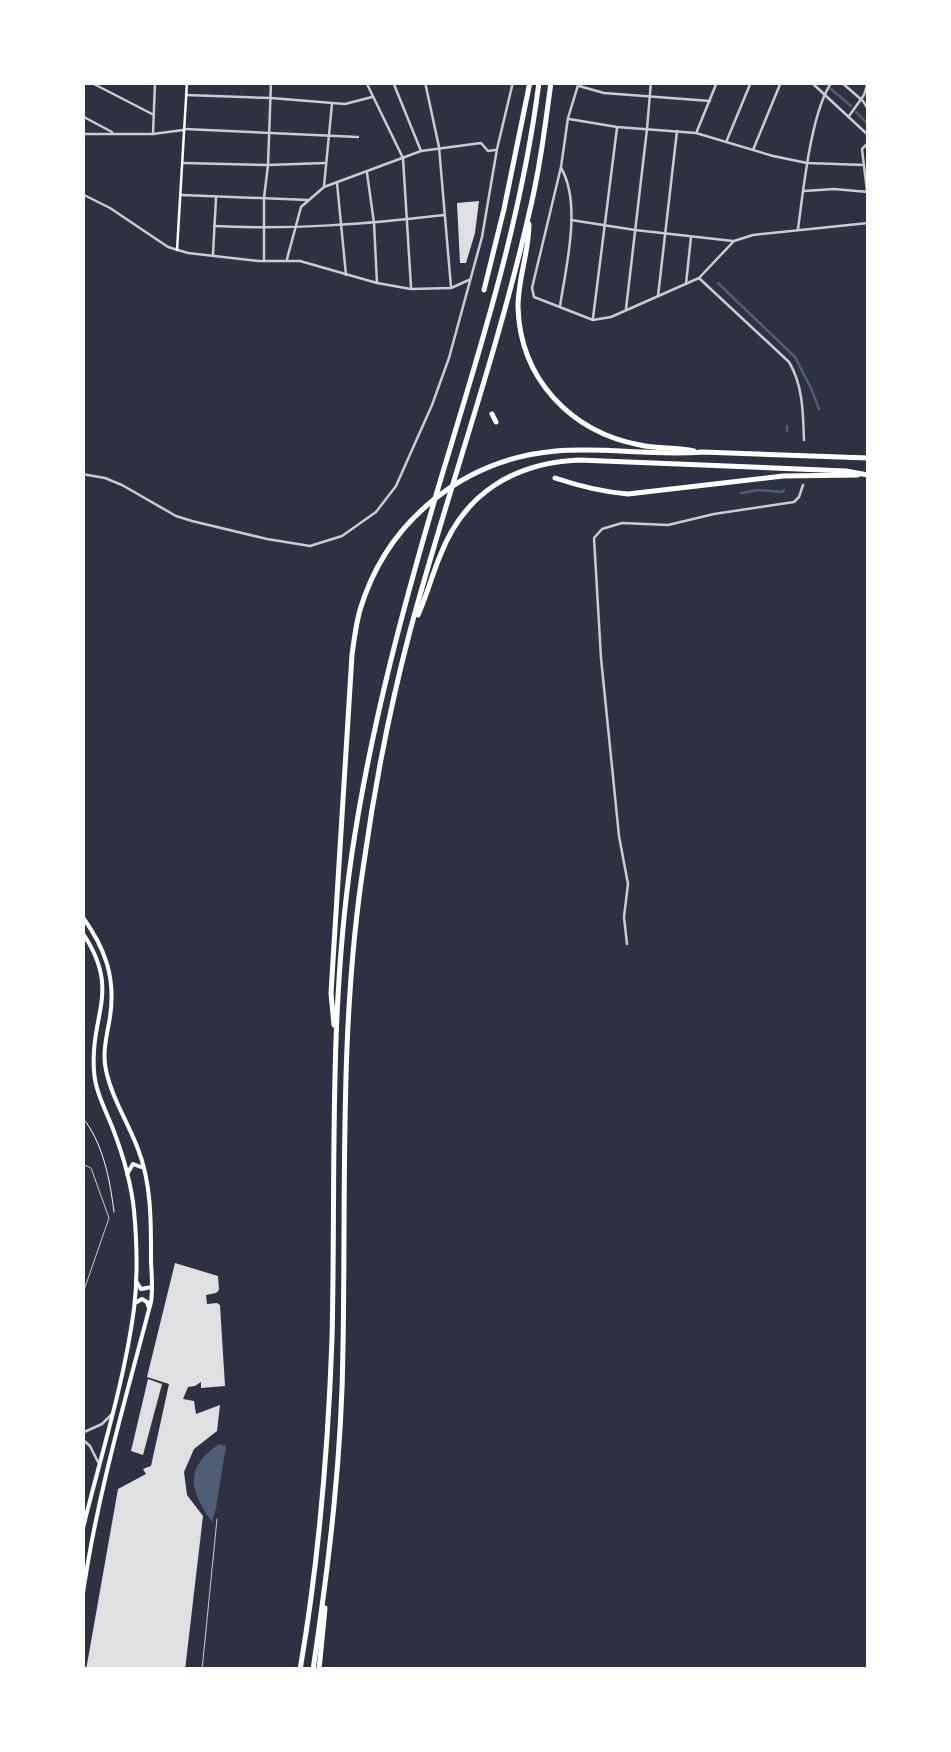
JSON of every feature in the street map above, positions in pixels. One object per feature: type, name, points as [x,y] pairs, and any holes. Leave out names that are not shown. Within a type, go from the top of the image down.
[{"type":"highway","points":[[484,290],[530,82]]},
{"type":"highway","points":[[300,1670],[318,1548],[328,1420],[335,1048],[348,888],[369,753],[404,607],[495,299],[522,182],[539,82]]},
{"type":"highway","points":[[316,1670],[340,1442],[346,1111],[353,958],[363,868],[380,760],[410,631],[529,216],[551,82]]},
{"type":"highway","points":[[529,216],[518,309],[524,346],[547,390],[588,428],[610,437],[642,446],[702,452]]},
{"type":"highway","points":[[492,414],[496,422]]},
{"type":"highway","points":[[335,1048],[331,993],[352,655],[360,611],[371,582],[390,548],[421,508],[464,478],[506,460],[533,454],[702,452],[868,458]]},
{"type":"highway","points":[[410,631],[456,524],[478,497],[526,469],[579,460],[868,475]]},
{"type":"highway","points":[[554,478],[605,493],[628,494],[784,476],[868,475]]},
{"type":"main road","points":[[177,250],[186,82]]},
{"type":"main road","points":[[82,916],[109,965],[112,992],[105,1068],[144,1170],[150,1213],[152,1286],[150,1308],[108,1464],[82,1600]]},
{"type":"main road","points":[[82,932],[96,956],[104,988],[94,1078],[128,1174],[134,1213],[136,1281],[112,1413],[82,1532]]},
{"type":"main road","points":[[120,1148],[130,1153],[136,1145]]},
{"type":"main road","points":[[128,1174],[130,1166],[136,1164],[144,1170]]},
{"type":"main road","points":[[136,1281],[142,1289],[152,1286]]},
{"type":"main road","points":[[135,1303],[142,1299],[150,1308]]},
{"type":"street","points":[[90,82],[154,116]]},
{"type":"street","points":[[264,262],[271,82]]},
{"type":"street","points":[[366,82],[403,158],[411,289]]},
{"type":"street","points":[[393,82],[421,150]]},
{"type":"street","points":[[425,82],[439,147],[451,288]]},
{"type":"street","points":[[82,474],[122,484],[176,516],[267,540],[310,546],[342,536],[376,512],[396,486],[449,358],[482,236],[513,82]]},
{"type":"street","points":[[625,312],[650,82]]},
{"type":"street","points":[[696,133],[717,82]]},
{"type":"street","points":[[727,142],[751,82]]},
{"type":"street","points":[[753,150],[781,82]]},
{"type":"street","points":[[811,82],[868,134]]},
{"type":"street","points":[[798,229],[824,93],[832,82]]},
{"type":"street","points":[[841,82],[868,109]]},
{"type":"street","points":[[849,116],[868,82]]},
{"type":"street","points":[[153,134],[154,83]]},
{"type":"street","points":[[710,101],[604,93],[578,84],[532,288],[534,297],[593,320],[611,317],[699,278],[734,241]]},
{"type":"street","points":[[186,95],[345,104],[373,96]]},
{"type":"street","points":[[324,187],[332,103]]},
{"type":"street","points":[[82,116],[114,133]]},
{"type":"street","points":[[568,118],[617,128],[696,133],[808,163],[864,165]]},
{"type":"street","points":[[593,320],[617,128]]},
{"type":"street","points":[[82,134],[185,130],[358,137]]},
{"type":"street","points":[[658,297],[677,131]]},
{"type":"street","points":[[868,142],[862,149],[868,199]]},
{"type":"street","points":[[287,261],[301,206],[324,187],[421,150],[481,143],[488,151],[497,149]]},
{"type":"street","points":[[182,163],[325,163]]},
{"type":"street","points":[[560,166],[568,179],[571,220],[560,306]]},
{"type":"street","points":[[367,171],[377,283]]},
{"type":"street","points":[[337,182],[346,275]]},
{"type":"street","points":[[803,191],[834,188],[868,192]]},
{"type":"street","points":[[82,194],[177,250],[264,262],[300,261],[411,289],[451,288],[472,278]]},
{"type":"street","points":[[180,195],[308,200]]},
{"type":"street","points":[[213,256],[216,196]]},
{"type":"street","points":[[214,226],[295,229],[444,215]]},
{"type":"street","points":[[571,220],[734,241],[798,229],[868,223]]},
{"type":"street","points":[[686,285],[692,236]]},
{"type":"street","points":[[699,278],[793,368],[798,380],[804,440]]},
{"type":"street","points":[[627,944],[624,918],[628,884],[619,836],[594,538],[602,529],[622,523],[668,525],[794,502],[803,485]]},
{"type":"street","points":[[82,1432],[102,1424],[112,1413]]},
{"type":"street","points":[[82,1439],[93,1449],[99,1469]]},
{"type":"lane","points":[[82,1164],[92,1168],[108,1218],[82,1296]]},
{"type":"lane","points":[[202,1670],[217,1519]]},
{"type":"path","points":[[82,1117],[105,1165],[114,1213],[108,1218]]},
{"type":"water","points":[[219,1444],[226,1446],[212,1522],[198,1500],[194,1480],[200,1462]]},
{"type":"building","points":[[479,201],[466,263],[460,263],[457,203]]},
{"type":"building","points":[[175,1263],[218,1276],[219,1290],[206,1295],[207,1304],[220,1305],[225,1386],[201,1388],[201,1382],[188,1387],[183,1399],[194,1401],[196,1414],[220,1405],[217,1431],[194,1449],[184,1472],[187,1495],[203,1516],[185,1670],[86,1670],[118,1489],[146,1474],[143,1469],[151,1466],[169,1384],[147,1377]]},
{"type":"building","points":[[148,1379],[162,1384],[143,1455],[131,1451]]},
{"type":"waterway","points":[[831,89],[851,106]]},
{"type":"waterway","points":[[856,112],[868,124]]},
{"type":"waterway","points":[[718,283],[795,357],[819,409]]},
{"type":"waterway","points":[[787,426],[787,431]]},
{"type":"waterway","points":[[741,493],[784,490]]}]
